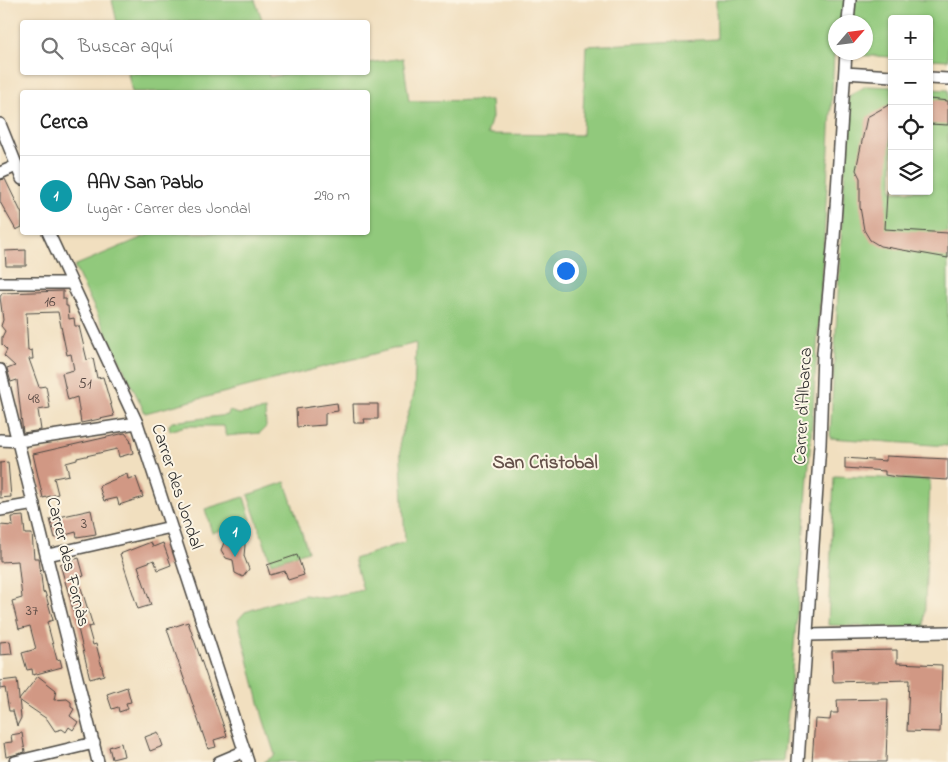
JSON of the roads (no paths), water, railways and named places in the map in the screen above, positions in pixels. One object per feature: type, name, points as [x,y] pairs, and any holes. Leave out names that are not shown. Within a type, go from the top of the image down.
[{"type":"street","points":[[849,15],[850,0]]},
{"type":"street","name":"Carrer d'Albarca","points":[[798,762],[808,635],[823,353],[834,238],[846,60]]},
{"type":"street","points":[[845,73],[888,76]]},
{"type":"street","points":[[933,78],[948,79]]},
{"type":"street","points":[[0,124],[20,175]]},
{"type":"street","points":[[0,173],[16,166]]},
{"type":"street","name":"Carrer des Jondal","points":[[49,235],[137,423],[246,757]]},
{"type":"street","points":[[0,283],[72,283]]},
{"type":"street","name":"Carrer des Fornàs","points":[[0,370],[48,555],[98,762]]},
{"type":"street","points":[[0,440],[19,441],[137,423]]},
{"type":"street","points":[[0,510],[34,504]]},
{"type":"street","points":[[48,555],[171,527]]},
{"type":"street","points":[[808,635],[948,632]]},
{"type":"street","points":[[16,762],[94,743]]},
{"type":"street","points":[[219,762],[246,757]]},
{"type":"place","name":"AAV San Pablo","points":[[235,557]]},
{"type":"district","name":"San Cristobal","points":[[545,463]]}]
